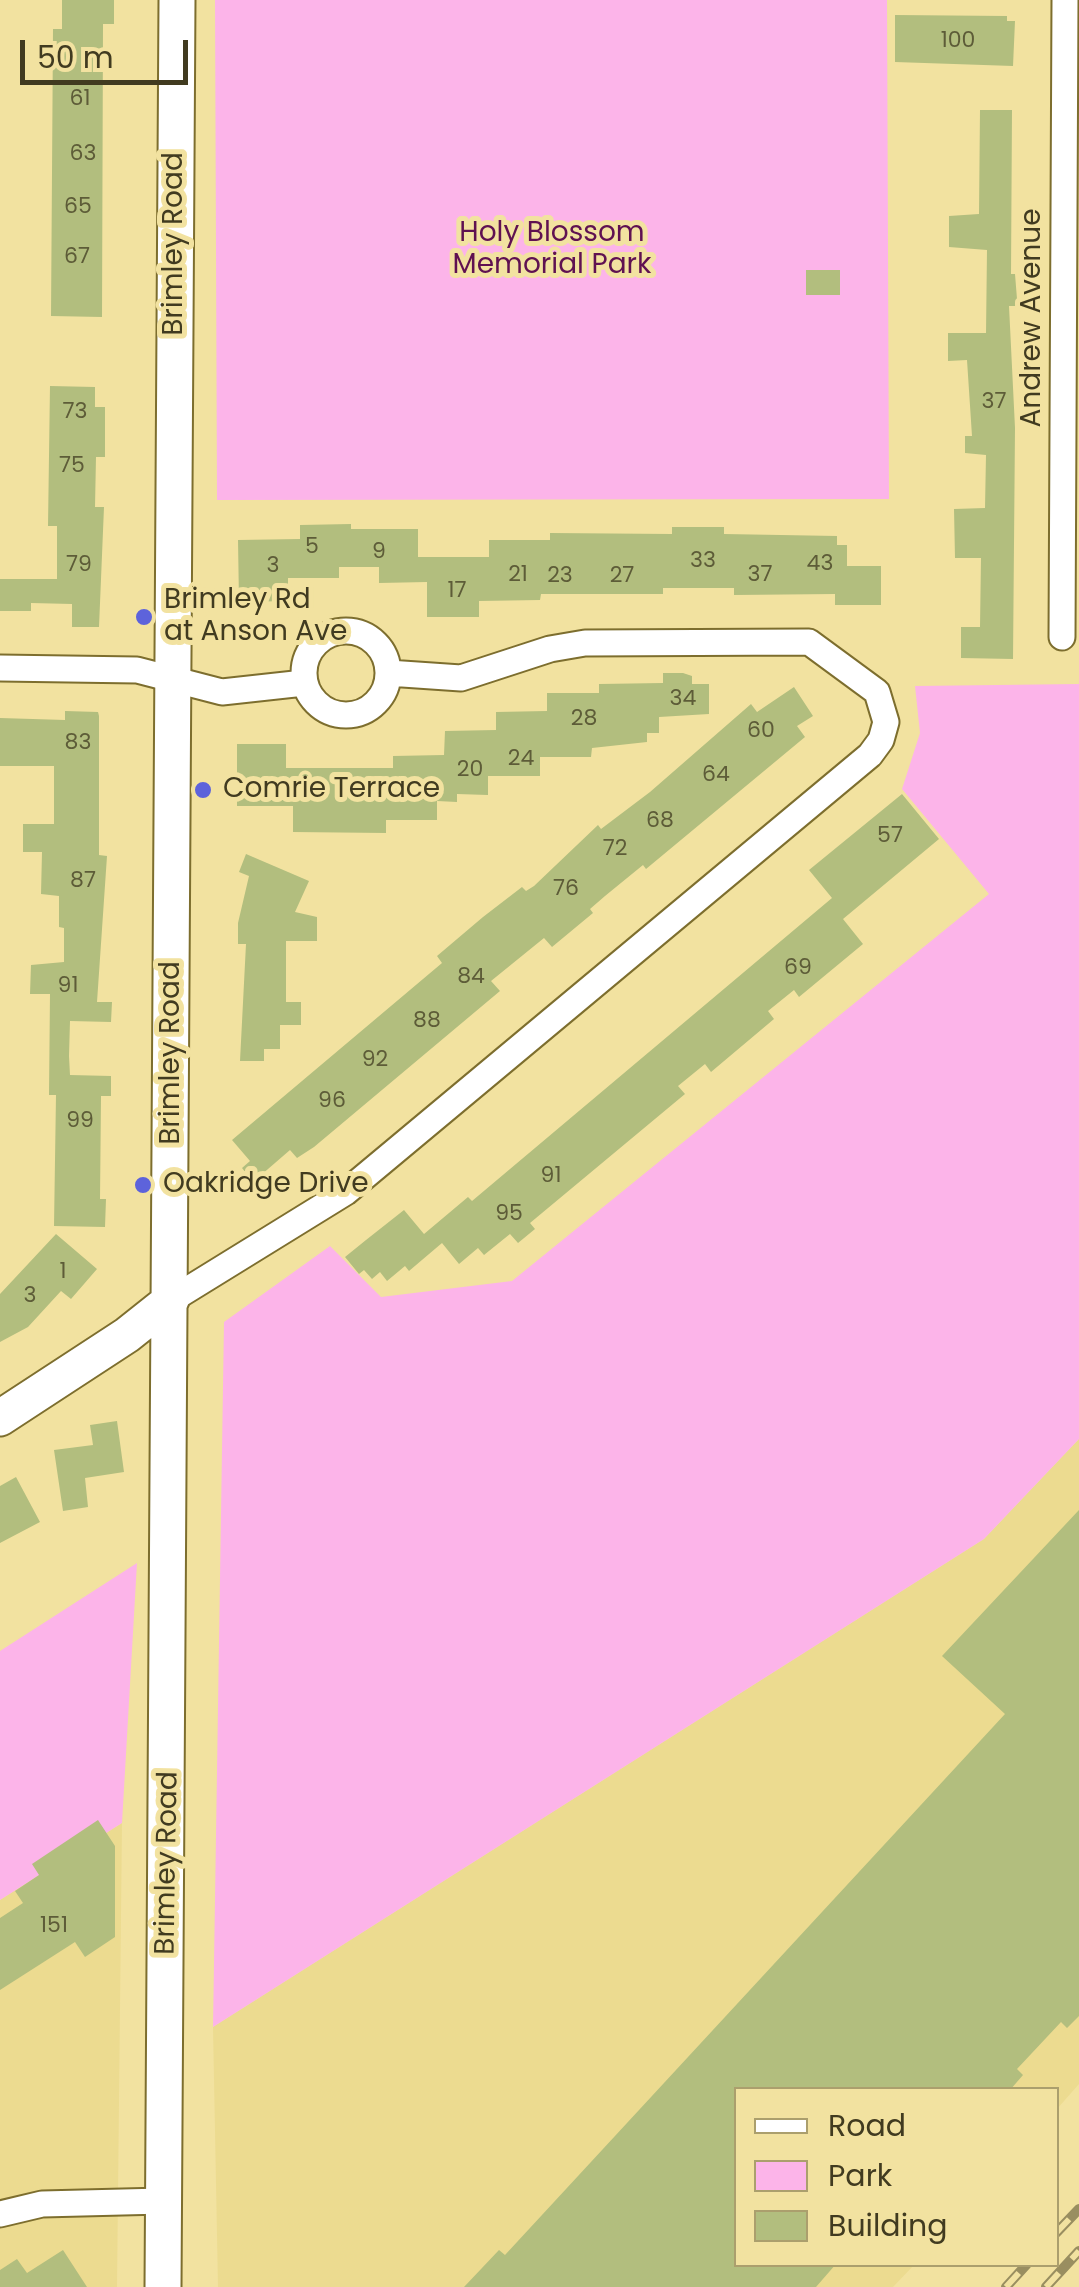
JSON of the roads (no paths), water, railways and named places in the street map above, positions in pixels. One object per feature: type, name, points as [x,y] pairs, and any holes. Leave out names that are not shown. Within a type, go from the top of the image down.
[{"type":"main road","name":"Brimley Road","points":[[163,2287],[177,0]]},
{"type":"main road","points":[[0,1418],[127,1335],[171,1300]]},
{"type":"street","name":"Andrew Avenue","points":[[1062,637],[1064,0]]},
{"type":"street","points":[[349,630],[377,644],[388,673],[378,701],[351,715],[322,707],[304,683],[309,652],[333,632],[349,630]]},
{"type":"street","points":[[171,1300],[346,1192],[870,755],[882,740],[886,722],[877,692],[809,642],[585,643],[550,649],[461,678],[388,673]]},
{"type":"street","points":[[0,668],[137,670],[222,692],[304,683]]},
{"type":"street","points":[[0,2214],[42,2204],[163,2201]]},
{"type":"railway","points":[[1059,2230],[1079,2209]]},
{"type":"railway","points":[[1046,2287],[1079,2251]]},
{"type":"railway","points":[[1006,2287],[1024,2267]]},
{"type":"place","name":"Brimley Rd at Anson Ave","points":[[144,617]]},
{"type":"place","name":"Comrie Terrace","points":[[203,790]]},
{"type":"place","name":"Oakridge Drive","points":[[143,1185]]},
{"type":"park label","name":"Holy Blossom Memorial Park","points":[[552,250]]}]
